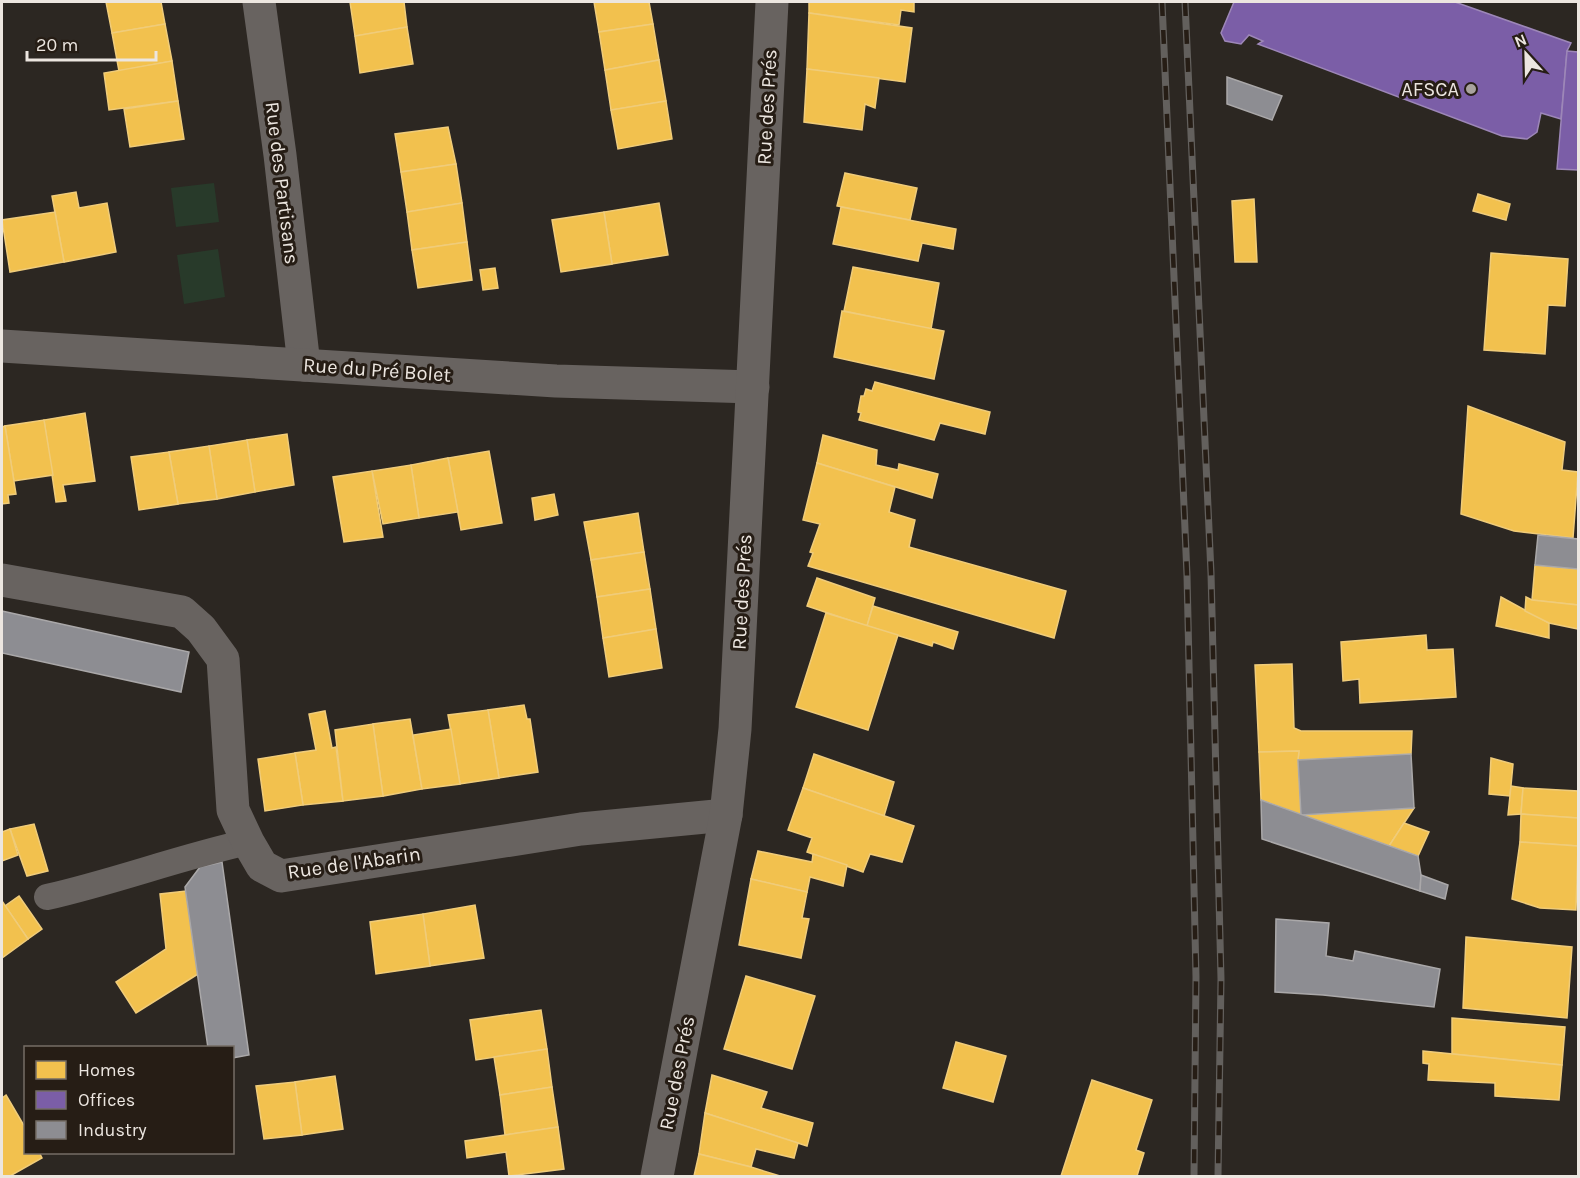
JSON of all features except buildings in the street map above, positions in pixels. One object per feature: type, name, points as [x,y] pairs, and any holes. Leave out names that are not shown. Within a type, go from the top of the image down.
[{"type":"street","name":"Rue des Partisans","points":[[259,2],[304,365]]},
{"type":"street","name":"Rue des Prés","points":[[657,1176],[726,815],[735,729],[772,2]]},
{"type":"street","name":"Rue du Pré Bolet","points":[[2,346],[556,381],[753,387]]},
{"type":"street","name":"Rue de l'Abarin","points":[[2,580],[182,612],[201,629],[223,658],[233,810],[262,866],[281,876],[581,829],[726,815]]},
{"type":"lane","points":[[47,897],[248,842]]},
{"type":"green space","points":[[214,183],[219,222],[176,227],[171,188]]},
{"type":"green space","points":[[218,249],[225,297],[184,304],[177,255]]},
{"type":"railway","points":[[1162,2],[1187,575],[1196,977],[1194,1176]]},
{"type":"railway","points":[[1185,2],[1211,573],[1221,979],[1218,1176]]},
{"type":"place","name":"AFSCA","points":[[1471,89]]}]
